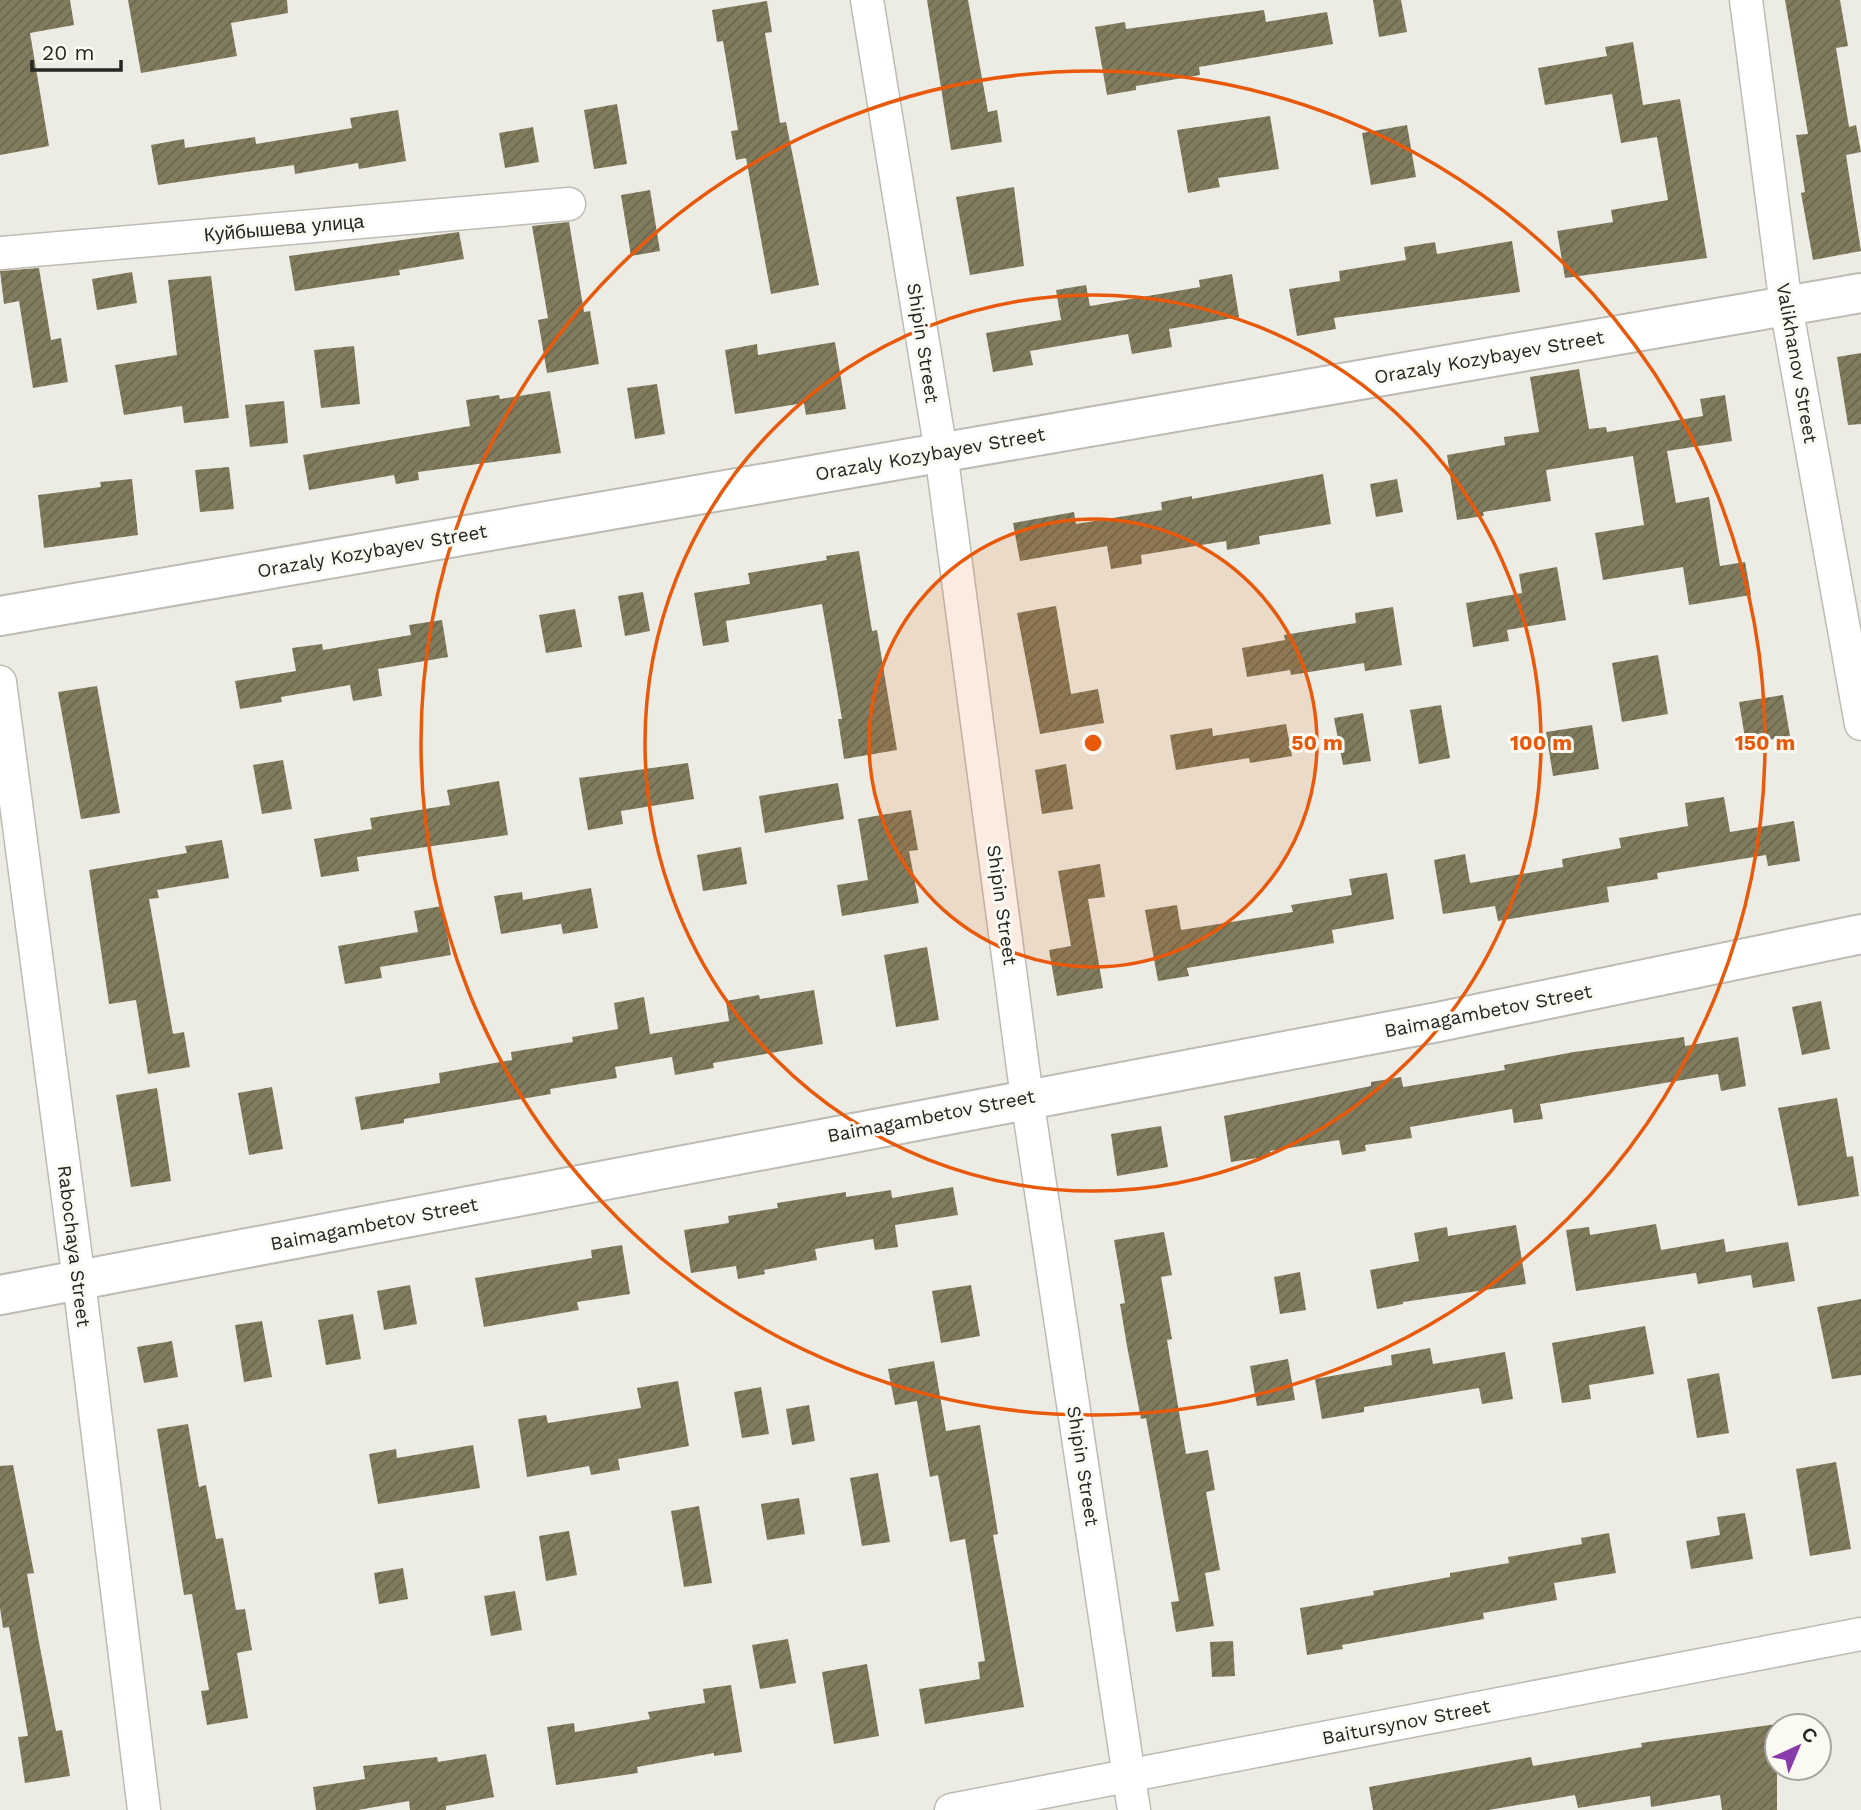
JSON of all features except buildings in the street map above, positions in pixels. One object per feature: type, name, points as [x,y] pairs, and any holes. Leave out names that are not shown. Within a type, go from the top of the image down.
[{"type":"main road","name":"Orazaly Kozybayev Street","points":[[0,615],[1861,293]]},
{"type":"main road","name":"Baimagambetov Street","points":[[0,1295],[1438,1022],[1861,934]]},
{"type":"street","name":"Shipin Street","points":[[867,0],[940,452],[1027,1098],[1135,1810]]},
{"type":"street","name":"Valikhanov Street","points":[[1745,0],[1786,306],[1861,724]]},
{"type":"street","name":"Куйбышева улица","points":[[0,253],[569,204]]},
{"type":"street","name":"Rabochaya Street","points":[[0,682],[79,1280],[144,1810]]},
{"type":"street","name":"Baitursynov Street","points":[[951,1810],[1861,1634]]}]
